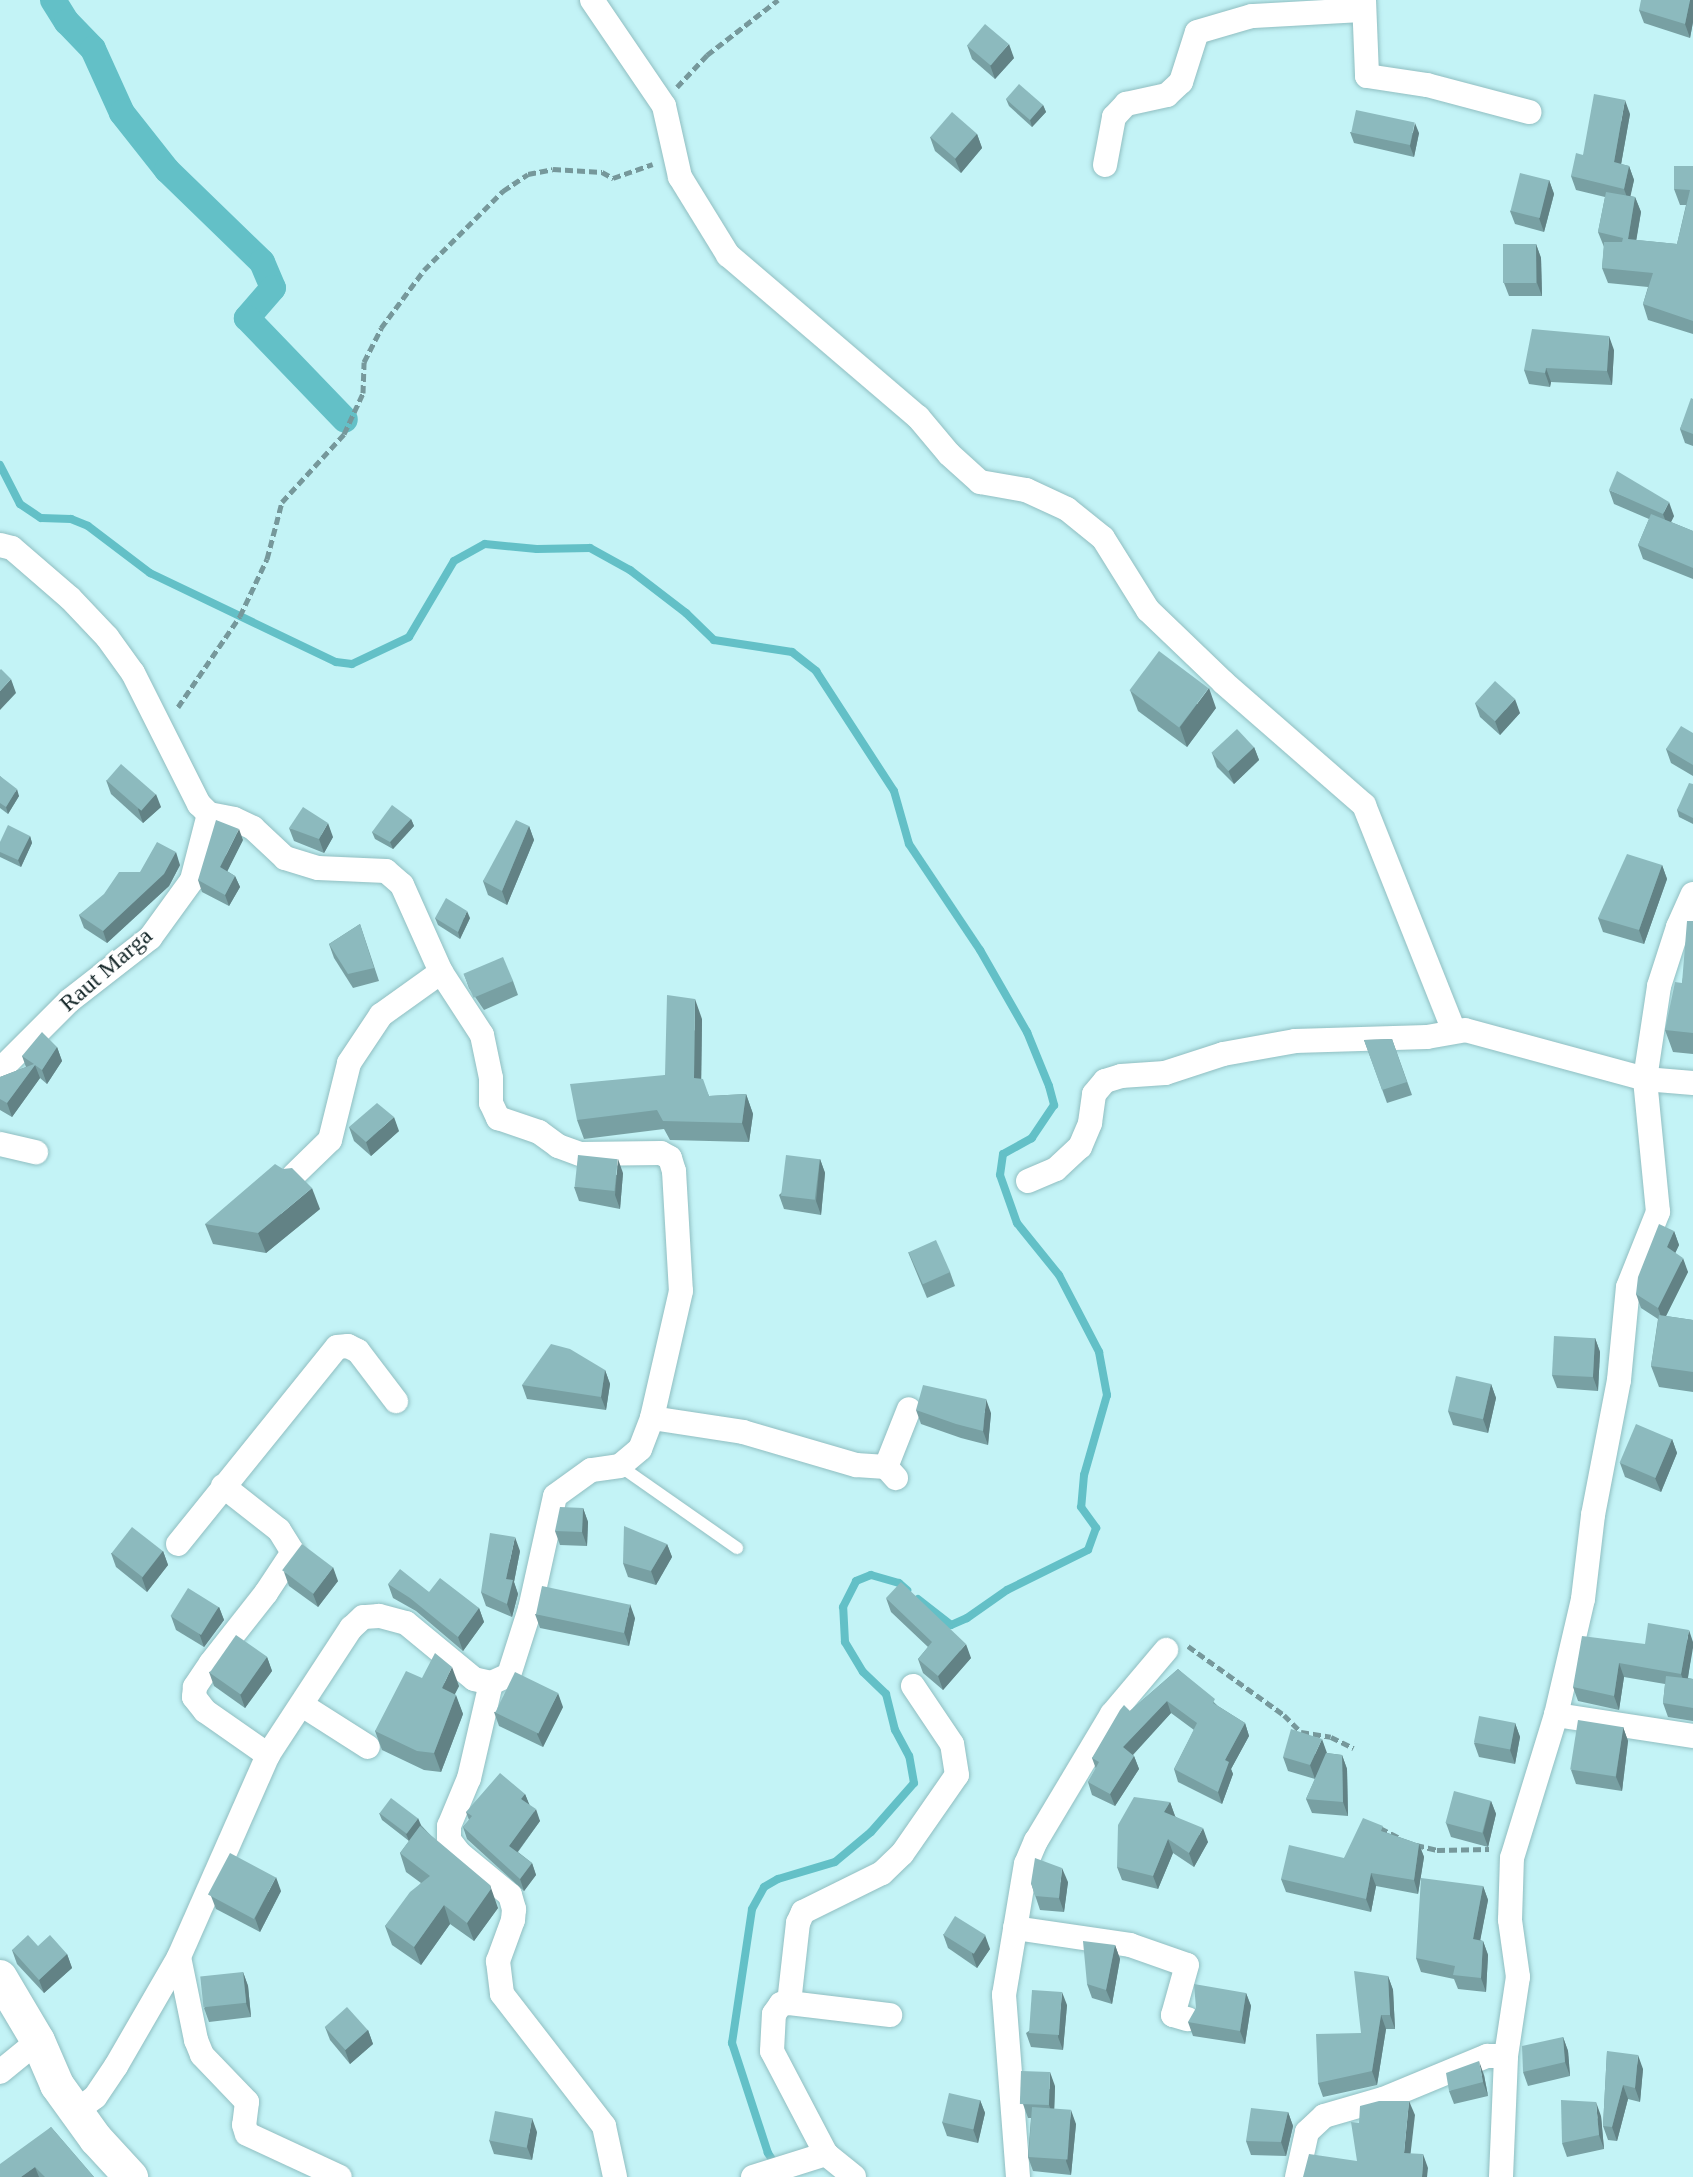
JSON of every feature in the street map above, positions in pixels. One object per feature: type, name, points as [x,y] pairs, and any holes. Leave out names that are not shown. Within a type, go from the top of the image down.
[{"type":"main road","points":[[0,1977],[38,2041],[57,2085],[75,2112],[131,2177]]},
{"type":"street","points":[[592,0],[664,106],[680,177],[728,255],[918,417],[949,454],[980,482],[1026,490],[1067,509],[1103,538],[1148,610],[1224,683],[1364,805],[1454,1031]]},
{"type":"street","points":[[1105,165],[1114,117],[1126,104],[1167,95],[1181,82],[1197,32],[1252,16],[1363,5],[1367,76],[1427,85],[1529,112]]},
{"type":"street","points":[[4,549],[70,598],[107,637],[133,673],[199,804],[209,814],[234,819],[253,828],[285,858],[318,868],[386,871],[402,885],[441,972],[482,1035],[491,1078],[491,1103],[498,1118],[539,1132],[558,1146],[580,1154],[661,1153],[670,1158],[674,1171],[681,1291],[652,1418],[640,1449],[620,1466],[591,1470],[555,1496],[530,1609],[509,1675],[491,1683],[474,1679],[406,1623],[379,1616],[363,1617],[351,1628],[268,1755],[179,1957],[116,2066],[95,2097],[75,2112]]},
{"type":"street","name":"Raut Marga","points":[[0,1070],[69,1001],[150,938],[192,880],[209,814]]},
{"type":"street","points":[[1501,2177],[1506,2056],[1518,1977],[1510,1920],[1512,1858],[1556,1715],[1583,1599],[1593,1515],[1619,1380],[1628,1287],[1658,1212],[1645,1079],[1659,986],[1678,927],[1693,894]]},
{"type":"street","points":[[294,1175],[330,1140],[349,1063],[381,1015],[441,972]]},
{"type":"street","points":[[1028,1181],[1056,1169],[1080,1147],[1090,1123],[1094,1094],[1105,1081],[1165,1073],[1223,1054],[1295,1041],[1427,1037],[1454,1031],[1475,1031],[1645,1079],[1693,1083]]},
{"type":"street","points":[[0,1144],[36,1152]]},
{"type":"street","points":[[178,1544],[337,1347],[348,1346],[358,1351],[396,1401]]},
{"type":"street","points":[[652,1418],[743,1432],[891,1473],[909,1409]]},
{"type":"street","points":[[223,1486],[279,1530],[293,1552],[266,1593],[211,1663],[195,1687],[194,1697],[205,1711],[268,1755]]},
{"type":"street","points":[[1018,2177],[1004,1995],[1026,1864],[1036,1841],[1123,1698],[1166,1650]]},
{"type":"street","points":[[491,1683],[469,1778],[449,1826],[449,1840],[459,1853],[510,1895],[513,1920],[498,1961],[502,1994],[604,2126],[615,2177]]},
{"type":"street","points":[[789,2003],[798,1923],[803,1912],[882,1873],[902,1854],[957,1775],[952,1744],[913,1686]]},
{"type":"street","points":[[302,1705],[368,1747]]},
{"type":"street","points":[[1556,1715],[1693,1736]]},
{"type":"street","points":[[1015,1928],[1130,1945],[1187,1965],[1173,2015],[1187,2019]]},
{"type":"street","points":[[179,1957],[196,2040],[202,2055],[247,2102],[244,2125],[247,2134],[340,2177]]},
{"type":"street","points":[[854,2177],[826,2154],[772,2051],[774,2014],[781,2004],[789,2003],[890,2015]]},
{"type":"street","points":[[0,2072],[38,2041]]},
{"type":"street","points":[[1297,2177],[1307,2132],[1324,2116],[1383,2099],[1475,2060],[1506,2056]]},
{"type":"street","points":[[753,2177],[826,2154]]},
{"type":"lane","points":[[620,1466],[737,1548]]},
{"type":"path","points":[[664,106],[707,55],[778,0]]},
{"type":"path","points":[[162,731],[240,616],[267,559],[282,502],[344,434],[363,393],[364,362],[381,328],[424,270],[503,191],[528,174],[553,169],[602,172],[613,178],[664,160]]},
{"type":"path","points":[[1166,1650],[1181,1642],[1205,1655],[1284,1715],[1301,1732],[1331,1737],[1354,1748]]},
{"type":"path","points":[[1367,1822],[1411,1844],[1437,1850],[1455,1847],[1491,1850],[1512,1858]]},
{"type":"building","points":[[1641,0],[1690,0],[1685,24],[1639,10]]},
{"type":"building","points":[[985,24],[1009,44],[991,65],[967,45]]},
{"type":"building","points":[[1019,84],[1043,105],[1030,120],[1006,99]]},
{"type":"building","points":[[1594,94],[1625,100],[1614,162],[1629,166],[1624,189],[1571,176],[1576,153],[1583,155]]},
{"type":"building","points":[[1356,110],[1415,122],[1410,145],[1351,132]]},
{"type":"building","points":[[952,112],[977,134],[955,159],[930,137]]},
{"type":"building","points":[[1674,166],[1693,166],[1693,321],[1643,304],[1653,273],[1602,268],[1604,242],[1622,242],[1623,238],[1598,232],[1606,192],[1635,197],[1628,239],[1677,244],[1690,190],[1674,189]]},
{"type":"building","points":[[1520,173],[1549,180],[1540,218],[1511,211]]},
{"type":"building","points":[[1503,244],[1536,244],[1536,283],[1503,283]]},
{"type":"building","points":[[1532,329],[1609,336],[1607,371],[1546,368],[1545,373],[1524,370]]},
{"type":"building","points":[[1693,399],[1693,434],[1680,429]]},
{"type":"building","points":[[1617,471],[1669,502],[1663,514],[1609,490]]},
{"type":"building","points":[[1651,514],[1693,531],[1693,568],[1638,545]]},
{"type":"building","points":[[1159,651],[1209,688],[1179,727],[1130,690]]},
{"type":"building","points":[[0,670],[11,679],[0,691]]},
{"type":"building","points":[[1495,681],[1515,699],[1495,721],[1475,703]]},
{"type":"building","points":[[1681,726],[1693,733],[1693,765],[1666,749]]},
{"type":"building","points":[[1237,729],[1254,747],[1228,771],[1211,753]]},
{"type":"building","points":[[121,764],[156,794],[141,811],[107,781]]},
{"type":"building","points":[[0,776],[17,789],[6,807],[0,803]]},
{"type":"building","points":[[1689,783],[1693,784],[1693,818],[1677,810]]},
{"type":"building","points":[[392,805],[411,819],[390,842],[372,832]]},
{"type":"building","points":[[303,807],[328,823],[319,839],[289,828]]},
{"type":"building","points":[[216,820],[239,829],[220,867],[235,876],[225,895],[198,880]]},
{"type":"building","points":[[516,820],[529,826],[502,891],[483,881]]},
{"type":"building","points":[[8,825],[30,836],[18,860],[0,852],[0,842]]},
{"type":"building","points":[[157,842],[176,852],[164,874],[103,931],[79,915],[104,894],[119,872],[140,872]]},
{"type":"building","points":[[1627,854],[1662,865],[1639,930],[1598,918]]},
{"type":"building","points":[[446,898],[467,911],[458,932],[435,918]]},
{"type":"building","points":[[1687,921],[1693,921],[1693,1033],[1665,1030],[1675,982],[1682,983]]},
{"type":"building","points":[[360,924],[374,968],[348,974],[329,944]]},
{"type":"building","points":[[503,957],[513,981],[474,998],[463,974]]},
{"type":"building","points":[[667,995],[695,999],[694,1078],[703,1079],[709,1096],[746,1094],[742,1123],[663,1121],[657,1110],[577,1120],[570,1084],[665,1075]]},
{"type":"building","points":[[42,1032],[57,1047],[42,1070],[35,1065],[7,1103],[0,1099],[0,1077],[34,1064],[22,1056]]},
{"type":"building","points":[[1392,1039],[1407,1082],[1382,1090],[1364,1040]]},
{"type":"building","points":[[377,1103],[394,1117],[366,1142],[349,1127]]},
{"type":"building","points":[[578,1155],[618,1159],[614,1191],[575,1187]]},
{"type":"building","points":[[786,1155],[820,1159],[815,1200],[781,1196]]},
{"type":"building","points":[[275,1164],[283,1169],[292,1168],[312,1188],[258,1233],[205,1224]]},
{"type":"building","points":[[1659,1224],[1674,1231],[1667,1247],[1683,1258],[1658,1308],[1636,1294],[1638,1277]]},
{"type":"building","points":[[936,1240],[950,1272],[923,1284],[909,1252]]},
{"type":"building","points":[[1659,1315],[1693,1320],[1693,1372],[1651,1366]]},
{"type":"building","points":[[1554,1336],[1595,1338],[1593,1377],[1552,1375]]},
{"type":"building","points":[[551,1344],[570,1349],[605,1370],[601,1397],[522,1385]]},
{"type":"building","points":[[1456,1376],[1491,1384],[1483,1419],[1448,1411]]},
{"type":"building","points":[[923,1385],[986,1399],[983,1431],[916,1410]]},
{"type":"building","points":[[1636,1424],[1672,1439],[1655,1478],[1620,1463]]},
{"type":"building","points":[[560,1507],[583,1508],[582,1532],[555,1531]]},
{"type":"building","points":[[624,1526],[667,1544],[651,1571],[623,1563]]},
{"type":"building","points":[[132,1527],[163,1551],[142,1577],[112,1553]]},
{"type":"building","points":[[490,1533],[515,1537],[506,1579],[513,1580],[507,1604],[481,1592]]},
{"type":"building","points":[[302,1544],[333,1567],[313,1594],[282,1570]]},
{"type":"building","points":[[400,1569],[429,1592],[440,1578],[479,1608],[458,1637],[388,1584]]},
{"type":"building","points":[[901,1582],[966,1644],[938,1676],[918,1659],[932,1642],[886,1598]]},
{"type":"building","points":[[542,1586],[630,1605],[624,1633],[536,1614]]},
{"type":"building","points":[[188,1588],[219,1607],[201,1635],[171,1616]]},
{"type":"building","points":[[1648,1623],[1689,1630],[1681,1674],[1619,1663],[1614,1696],[1573,1687],[1582,1636],[1645,1644]]},
{"type":"building","points":[[236,1635],[267,1657],[241,1694],[210,1673]]},
{"type":"building","points":[[435,1653],[452,1667],[442,1688],[456,1695],[434,1753],[417,1751],[375,1731],[406,1671],[422,1678]]},
{"type":"building","points":[[1178,1669],[1215,1699],[1213,1703],[1245,1723],[1225,1760],[1229,1762],[1218,1792],[1174,1769],[1197,1723],[1167,1701],[1123,1747],[1134,1756],[1110,1794],[1088,1782],[1099,1762],[1092,1758],[1120,1710],[1124,1705],[1130,1711]]},
{"type":"building","points":[[515,1672],[558,1693],[538,1733],[495,1712]]},
{"type":"building","points":[[1666,1676],[1693,1679],[1693,1708],[1663,1703]]},
{"type":"building","points":[[1479,1716],[1515,1723],[1510,1750],[1474,1743]]},
{"type":"building","points":[[1578,1720],[1623,1727],[1616,1777],[1570,1769]]},
{"type":"building","points":[[1291,1729],[1322,1739],[1310,1765],[1283,1757]]},
{"type":"building","points":[[1326,1753],[1342,1755],[1343,1802],[1306,1799]]},
{"type":"building","points":[[500,1773],[525,1794],[521,1799],[536,1809],[509,1846],[532,1863],[520,1879],[463,1827],[472,1816],[466,1812]]},
{"type":"building","points":[[1454,1791],[1491,1801],[1482,1833],[1445,1823]]},
{"type":"building","points":[[1134,1797],[1170,1802],[1164,1812],[1203,1828],[1189,1853],[1168,1839],[1153,1876],[1117,1867],[1118,1825]]},
{"type":"building","points":[[391,1798],[418,1818],[407,1834],[380,1813]]},
{"type":"building","points":[[1363,1818],[1383,1826],[1381,1831],[1419,1844],[1414,1880],[1371,1873],[1366,1899],[1281,1879],[1289,1845],[1344,1858]]},
{"type":"building","points":[[420,1826],[491,1889],[467,1923],[444,1905],[414,1947],[385,1926],[410,1892],[430,1876],[400,1853]]},
{"type":"building","points":[[230,1853],[276,1877],[254,1919],[208,1894]]},
{"type":"building","points":[[1035,1858],[1062,1868],[1059,1898],[1035,1896],[1031,1883]]},
{"type":"building","points":[[1421,1878],[1483,1886],[1473,1939],[1483,1941],[1481,1978],[1453,1975],[1455,1966],[1416,1958]]},
{"type":"building","points":[[955,1916],[986,1935],[974,1954],[943,1935]]},
{"type":"building","points":[[28,1935],[38,1946],[50,1935],[67,1954],[39,1980],[12,1950]]},
{"type":"building","points":[[1083,1941],[1115,1945],[1106,1990],[1087,1984]]},
{"type":"building","points":[[1354,1971],[1388,1976],[1390,2015],[1381,2015],[1372,2071],[1318,2083],[1316,2034],[1361,2033]]},
{"type":"building","points":[[243,1972],[246,2003],[203,2007],[200,1976]]},
{"type":"building","points":[[1194,1984],[1246,1993],[1240,2031],[1188,2022],[1196,2008]]},
{"type":"building","points":[[1032,1990],[1062,1992],[1059,2035],[1029,2033]]},
{"type":"building","points":[[347,2007],[368,2030],[345,2050],[325,2027]]},
{"type":"building","points":[[1563,2037],[1565,2062],[1523,2072],[1522,2046]]},
{"type":"building","points":[[1607,2051],[1638,2055],[1635,2088],[1623,2085],[1612,2127],[1603,2126]]},
{"type":"building","points":[[1479,2061],[1483,2082],[1449,2091],[1446,2073]]},
{"type":"building","points":[[1021,2071],[1050,2072],[1049,2105],[1020,2104]]},
{"type":"building","points":[[949,2093],[980,2100],[973,2129],[942,2122]]},
{"type":"building","points":[[1561,2100],[1596,2102],[1599,2135],[1562,2143]]},
{"type":"building","points":[[1379,2101],[1409,2101],[1404,2153],[1423,2154],[1422,2177],[1303,2177],[1309,2154],[1357,2161],[1351,2122],[1359,2123],[1360,2106]]},
{"type":"building","points":[[1032,2107],[1071,2110],[1067,2160],[1029,2157]]},
{"type":"building","points":[[1251,2108],[1288,2112],[1281,2142],[1246,2141]]},
{"type":"building","points":[[495,2111],[532,2118],[527,2148],[489,2140]]},
{"type":"building","points":[[51,2127],[94,2177],[45,2177],[35,2167],[21,2177],[0,2177],[0,2164]]},
{"type":"waterway","points":[[53,0],[67,22],[93,49],[122,113],[167,170],[262,262],[273,288],[247,318],[345,420]]},
{"type":"waterway","points":[[0,465],[20,504],[41,518],[71,519],[88,526],[150,573],[336,662],[352,664],[409,637],[454,561],[485,544],[537,549],[590,548],[630,570],[686,613],[714,640],[792,652],[816,671],[894,791],[909,844],[980,950],[1027,1032],[1049,1086],[1054,1105],[1032,1138],[1003,1154],[1000,1175],[1017,1223],[1059,1275],[1099,1352],[1107,1395],[1084,1475],[1081,1507],[1096,1528],[1088,1550],[1007,1590],[967,1618],[951,1625],[918,1599]]},
{"type":"waterway","points":[[777,2167],[768,2153],[732,2043],[752,1909],[764,1887],[778,1879],[835,1862],[871,1832],[914,1783],[909,1756],[895,1730],[886,1694],[863,1672],[845,1642],[843,1607],[856,1581],[871,1575],[899,1583],[907,1590]]}]
